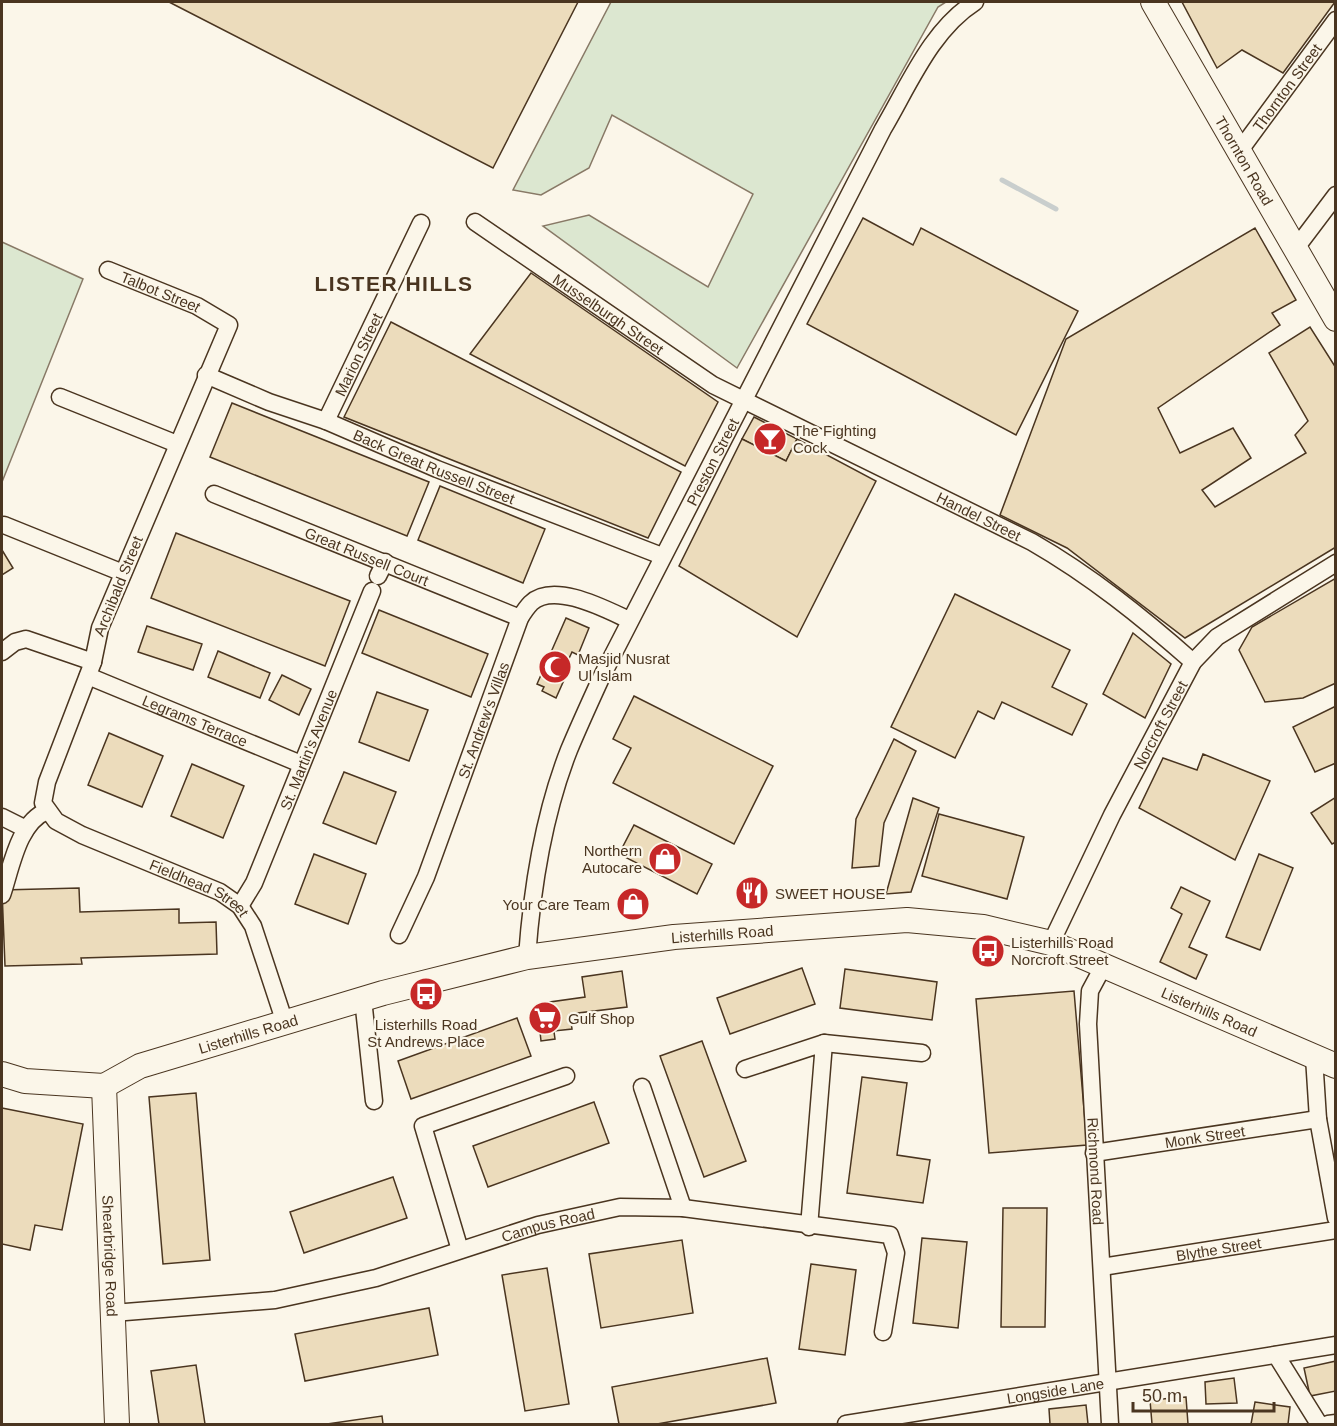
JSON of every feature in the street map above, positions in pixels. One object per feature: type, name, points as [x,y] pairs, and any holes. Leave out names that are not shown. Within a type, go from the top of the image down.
[{"type":"street","name":"Preston Street","points":[[527,957],[530,911],[548,819],[568,752],[629,620],[883,129],[934,42],[954,18],[975,2]]},
{"type":"street","name":"Thornton Road","points":[[1153,2],[1335,319]]},
{"type":"street","name":"Thornton Street","points":[[1238,153],[1335,20]]},
{"type":"street","points":[[1296,248],[1335,195]]},
{"type":"street","name":"Marion Street","points":[[326,421],[421,222]]},
{"type":"street","name":"Musselburgh Street","points":[[475,222],[713,385],[743,402]]},
{"type":"street","name":"Talbot Street","points":[[108,270],[214,314]]},
{"type":"street","name":"Archibald Street","points":[[47,811],[43,803],[46,782],[90,669],[100,628],[229,325],[214,314]]},
{"type":"street","name":"Back Great Russell Street","points":[[206,375],[269,402],[326,421],[437,469],[663,556]]},
{"type":"street","points":[[60,397],[177,444]]},
{"type":"street","name":"Handel Street","points":[[743,402],[870,462],[1073,566],[1137,613],[1193,662]]},
{"type":"street","name":"Great Russell Court","points":[[214,494],[378,577],[520,618]]},
{"type":"street","points":[[4,525],[123,573]]},
{"type":"street","name":"Norcroft Street","points":[[1051,943],[1112,815],[1193,662],[1217,637],[1335,563]]},
{"type":"street","name":"St. Martin's Avenue","points":[[240,906],[254,883],[378,577]]},
{"type":"street","name":"St. Andrew's Villas","points":[[399,935],[426,877],[520,618],[533,601],[554,596],[577,596],[629,620]]},
{"type":"street","name":"Legrams Terrace","points":[[2,652],[15,642],[26,639],[301,764]]},
{"type":"street","points":[[2,895],[26,829],[38,814],[47,811]]},
{"type":"street","name":"Fieldhead Street","points":[[47,811],[56,821],[82,835],[220,892],[240,906],[253,926],[285,1023]]},
{"type":"street","points":[[2,817],[26,829]]},
{"type":"street","name":"Listerhills Road","points":[[104,1086],[140,1066],[363,999],[527,957],[674,937],[907,920],[982,927],[1051,943],[1325,1062]]},
{"type":"street","name":"Richmond Road","points":[[1104,965],[1090,991],[1088,1024],[1110,1425]]},
{"type":"street","points":[[363,999],[374,1101]]},
{"type":"street","points":[[809,1227],[824,1043]]},
{"type":"street","points":[[746,1069],[824,1043],[922,1053]]},
{"type":"street","points":[[1325,1062],[1318,1119],[1335,1218]]},
{"type":"street","points":[[2,1074],[25,1081],[104,1086]]},
{"type":"street","points":[[460,1250],[423,1126],[566,1076]]},
{"type":"street","name":"Shearbridge Road","points":[[104,1086],[117,1425]]},
{"type":"street","points":[[642,1087],[683,1208]]},
{"type":"street","name":"Monk Street","points":[[1094,1153],[1318,1119]]},
{"type":"street","name":"Campus Road","points":[[113,1312],[275,1300],[376,1278],[538,1225],[620,1207],[683,1208],[809,1227],[890,1235],[896,1253],[883,1332]]},
{"type":"street","name":"Blythe Street","points":[[1102,1267],[1335,1230]]},
{"type":"street","name":"Longside Lane","points":[[846,1425],[1335,1345]]},
{"type":"street","points":[[1276,1355],[1319,1425]]},
{"type":"street","points":[[1328,1425],[1335,1423]]},
{"type":"green space","points":[[611,2],[946,2],[938,7],[737,368],[543,226],[589,215],[708,287],[753,194],[612,115],[589,168],[541,195],[513,190]]},
{"type":"green space","points":[[2,242],[83,279],[2,482]]},
{"type":"building","points":[[169,2],[578,2],[493,168]]},
{"type":"building","points":[[1182,2],[1335,2],[1283,73],[1242,50],[1217,68]]},
{"type":"building","points":[[863,218],[913,245],[921,228],[1078,311],[1016,435],[807,324]]},
{"type":"building","points":[[1255,228],[1296,300],[1272,313],[1280,325],[1158,408],[1180,453],[1233,428],[1251,458],[1202,490],[1215,507],[1306,453],[1295,435],[1308,421],[1269,353],[1310,327],[1336,368],[1336,547],[1185,638],[1067,548],[1000,515],[1066,339]]},
{"type":"building","points":[[531,273],[718,402],[685,466],[470,354]]},
{"type":"building","points":[[391,322],[681,472],[648,538],[344,417]]},
{"type":"building","points":[[232,403],[429,482],[407,536],[210,457]]},
{"type":"building","name":"The Fighting Cock","points":[[754,417],[797,439],[786,461],[742,439]]},
{"type":"building","points":[[742,439],[786,461],[797,439],[876,481],[797,637],[679,566]]},
{"type":"building","points":[[440,486],[545,529],[523,583],[418,540]]},
{"type":"building","points":[[176,533],[350,601],[325,666],[151,598]]},
{"type":"building","points":[[2,550],[13,568],[2,575]]},
{"type":"building","points":[[1336,578],[1336,683],[1303,698],[1265,702],[1239,650],[1252,627]]},
{"type":"building","points":[[955,594],[1070,650],[1052,687],[1087,704],[1072,735],[1002,702],[994,719],[978,711],[955,758],[891,727]]},
{"type":"building","points":[[379,610],[488,654],[471,697],[362,653]]},
{"type":"building","name":"Masjid Nusrat Ul Islam","points":[[566,618],[589,628],[578,655],[572,652],[560,678],[564,680],[556,698],[542,691],[544,687],[537,684]]},
{"type":"building","points":[[147,626],[202,644],[193,670],[138,652]]},
{"type":"building","points":[[1133,633],[1171,664],[1145,718],[1103,694]]},
{"type":"building","points":[[218,651],[270,673],[260,698],[208,677]]},
{"type":"building","points":[[282,675],[311,689],[299,715],[269,700]]},
{"type":"building","points":[[377,692],[428,710],[409,761],[359,742]]},
{"type":"building","points":[[634,696],[773,766],[734,844],[613,783],[631,748],[613,739]]},
{"type":"building","points":[[1336,706],[1336,763],[1315,772],[1293,727]]},
{"type":"building","points":[[109,733],[163,756],[142,807],[88,785]]},
{"type":"building","points":[[894,739],[916,751],[884,823],[879,866],[852,868],[856,819]]},
{"type":"building","points":[[1203,754],[1270,781],[1235,860],[1139,808],[1163,758],[1197,770]]},
{"type":"building","points":[[192,764],[244,786],[223,838],[171,816]]},
{"type":"building","points":[[344,772],[396,792],[376,844],[323,823]]},
{"type":"building","points":[[1336,797],[1336,842],[1332,844],[1311,813]]},
{"type":"building","points":[[913,798],[939,808],[911,892],[886,894]]},
{"type":"building","points":[[939,814],[1024,837],[1007,899],[922,876]]},
{"type":"building","name":"Northern Autocare","points":[[634,825],[712,864],[697,894],[619,854]]},
{"type":"building","points":[[314,854],[366,874],[348,924],[295,904]]},
{"type":"building","points":[[1259,854],[1293,868],[1260,950],[1226,937]]},
{"type":"building","points":[[1181,887],[1210,901],[1189,947],[1207,955],[1196,979],[1160,962],[1182,914],[1171,908]]},
{"type":"building","points":[[79,888],[80,912],[179,909],[179,923],[216,922],[217,954],[81,958],[82,964],[5,966],[2,890]]},
{"type":"building","points":[[802,968],[815,1004],[730,1034],[717,998]]},
{"type":"building","points":[[845,969],[937,982],[932,1020],[840,1008]]},
{"type":"building","points":[[622,971],[627,1007],[570,1014],[572,1029],[554,1031],[550,1002],[585,997],[582,977]]},
{"type":"building","points":[[1074,991],[1087,1145],[989,1153],[976,999]]},
{"type":"building","name":"Gulf Shop","points":[[550,1003],[555,1039],[541,1041],[537,1004]]},
{"type":"building","points":[[517,1018],[531,1056],[411,1099],[398,1061]]},
{"type":"building","points":[[702,1041],[746,1161],[704,1177],[660,1056]]},
{"type":"building","points":[[862,1077],[907,1083],[897,1155],[930,1160],[923,1203],[847,1193]]},
{"type":"building","points":[[196,1093],[210,1260],[163,1264],[149,1097]]},
{"type":"building","points":[[594,1102],[609,1143],[488,1187],[473,1146]]},
{"type":"building","points":[[2,1108],[83,1124],[62,1230],[35,1225],[30,1250],[2,1244]]},
{"type":"building","points":[[393,1177],[407,1218],[304,1253],[290,1212]]},
{"type":"building","points":[[1003,1208],[1047,1208],[1045,1327],[1001,1327]]},
{"type":"building","points":[[922,1238],[967,1242],[958,1328],[913,1323]]},
{"type":"building","points":[[682,1240],[693,1313],[601,1328],[589,1254]]},
{"type":"building","points":[[811,1264],[856,1270],[845,1355],[799,1349]]},
{"type":"building","points":[[547,1268],[569,1404],[525,1411],[502,1275]]},
{"type":"building","points":[[429,1308],[438,1355],[305,1381],[295,1334]]},
{"type":"building","points":[[767,1358],[776,1403],[657,1424],[619,1424],[612,1387]]},
{"type":"building","points":[[1336,1361],[1336,1391],[1310,1396],[1304,1368]]},
{"type":"building","points":[[196,1365],[205,1424],[159,1424],[151,1371]]},
{"type":"building","points":[[1234,1378],[1237,1403],[1206,1404],[1205,1382]]},
{"type":"building","points":[[1186,1397],[1188,1424],[1152,1424],[1150,1400]]},
{"type":"building","points":[[1255,1402],[1290,1407],[1288,1424],[1251,1424]]},
{"type":"building","points":[[1086,1405],[1088,1424],[1050,1424],[1049,1409]]},
{"type":"building","points":[[382,1416],[383,1424],[327,1424]]},
{"type":"waterway","points":[[1002,180],[1056,209]]},
{"type":"place","name":"The Fighting Cock","points":[[770,439]]},
{"type":"place","name":"Masjid Nusrat Ul Islam","points":[[555,667]]},
{"type":"place","name":"Northern Autocare","points":[[665,859]]},
{"type":"place","name":"SWEET HOUSE","points":[[752,893]]},
{"type":"place","name":"Your Care Team","points":[[633,904]]},
{"type":"place","name":"Listerhills Road Norcroft Street","points":[[988,951]]},
{"type":"place","name":"Listerhills Road St Andrews Place","points":[[426,994]]},
{"type":"place","name":"Gulf Shop","points":[[545,1018]]},
{"type":"district","name":"LISTER HILLS","points":[[394,283]]}]
